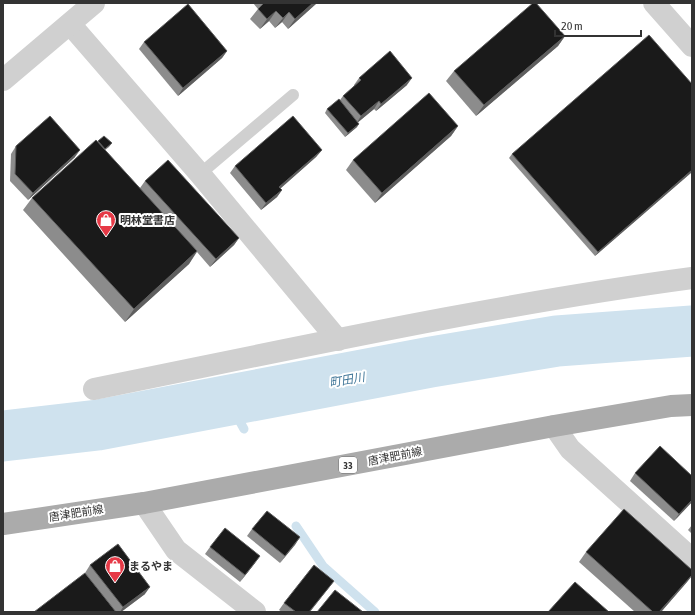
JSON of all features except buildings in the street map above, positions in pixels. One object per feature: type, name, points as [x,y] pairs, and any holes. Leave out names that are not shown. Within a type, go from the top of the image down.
[{"type":"main road","name":"唐津肥前線","points":[[3,524],[144,503],[554,426],[671,406],[692,405]]},
{"type":"street","points":[[3,80],[94,3]]},
{"type":"street","points":[[654,3],[692,46]]},
{"type":"street","points":[[70,24],[200,174],[338,340]]},
{"type":"street","points":[[94,389],[594,291],[692,278]]},
{"type":"street","points":[[554,426],[570,449],[692,559]]},
{"type":"street","points":[[144,503],[176,550],[255,612]]},
{"type":"lane","points":[[200,174],[293,95]]},
{"type":"waterway","name":"町田川","points":[[3,436],[98,425],[431,362],[557,341],[692,331]]},
{"type":"waterway","points":[[228,400],[244,429]]},
{"type":"waterway","points":[[296,526],[323,566],[375,612]]},
{"type":"place","name":"明林堂書店","points":[[106,237]]},
{"type":"place","name":"まるやま","points":[[115,583]]}]
